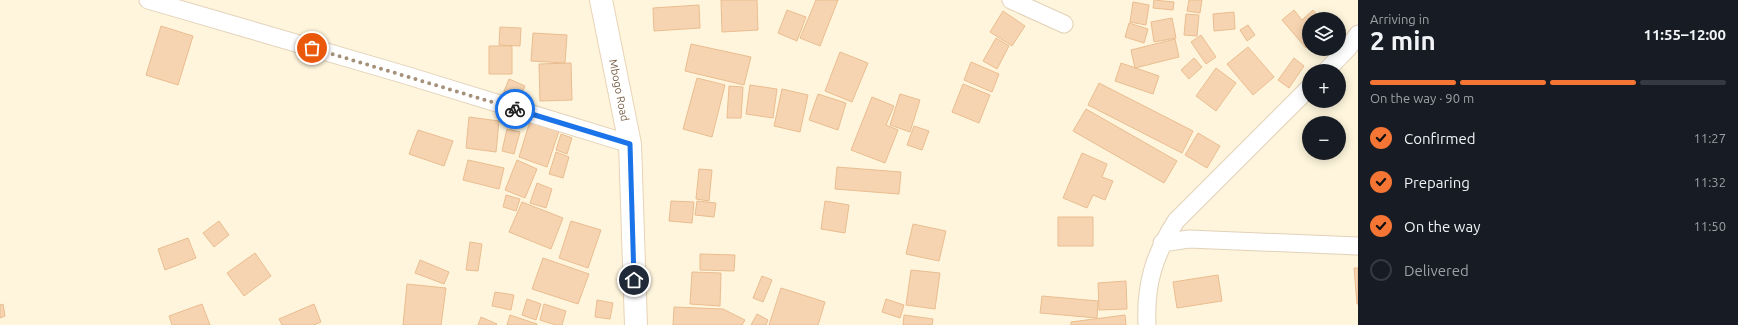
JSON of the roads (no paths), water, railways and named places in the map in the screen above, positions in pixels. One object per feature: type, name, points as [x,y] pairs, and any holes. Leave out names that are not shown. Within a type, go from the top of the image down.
[{"type":"main road","name":"Mbogo Road","points":[[601,0],[630,144],[636,325]]},
{"type":"street","points":[[148,0],[402,74],[630,144]]},
{"type":"street","points":[[1010,0],[1064,24]]},
{"type":"street","points":[[1333,64],[1349,47],[1358,34]]},
{"type":"street","points":[[1148,325],[1147,292],[1162,243],[1176,221],[1302,95]]},
{"type":"street","points":[[1162,243],[1189,239],[1358,246]]}]
